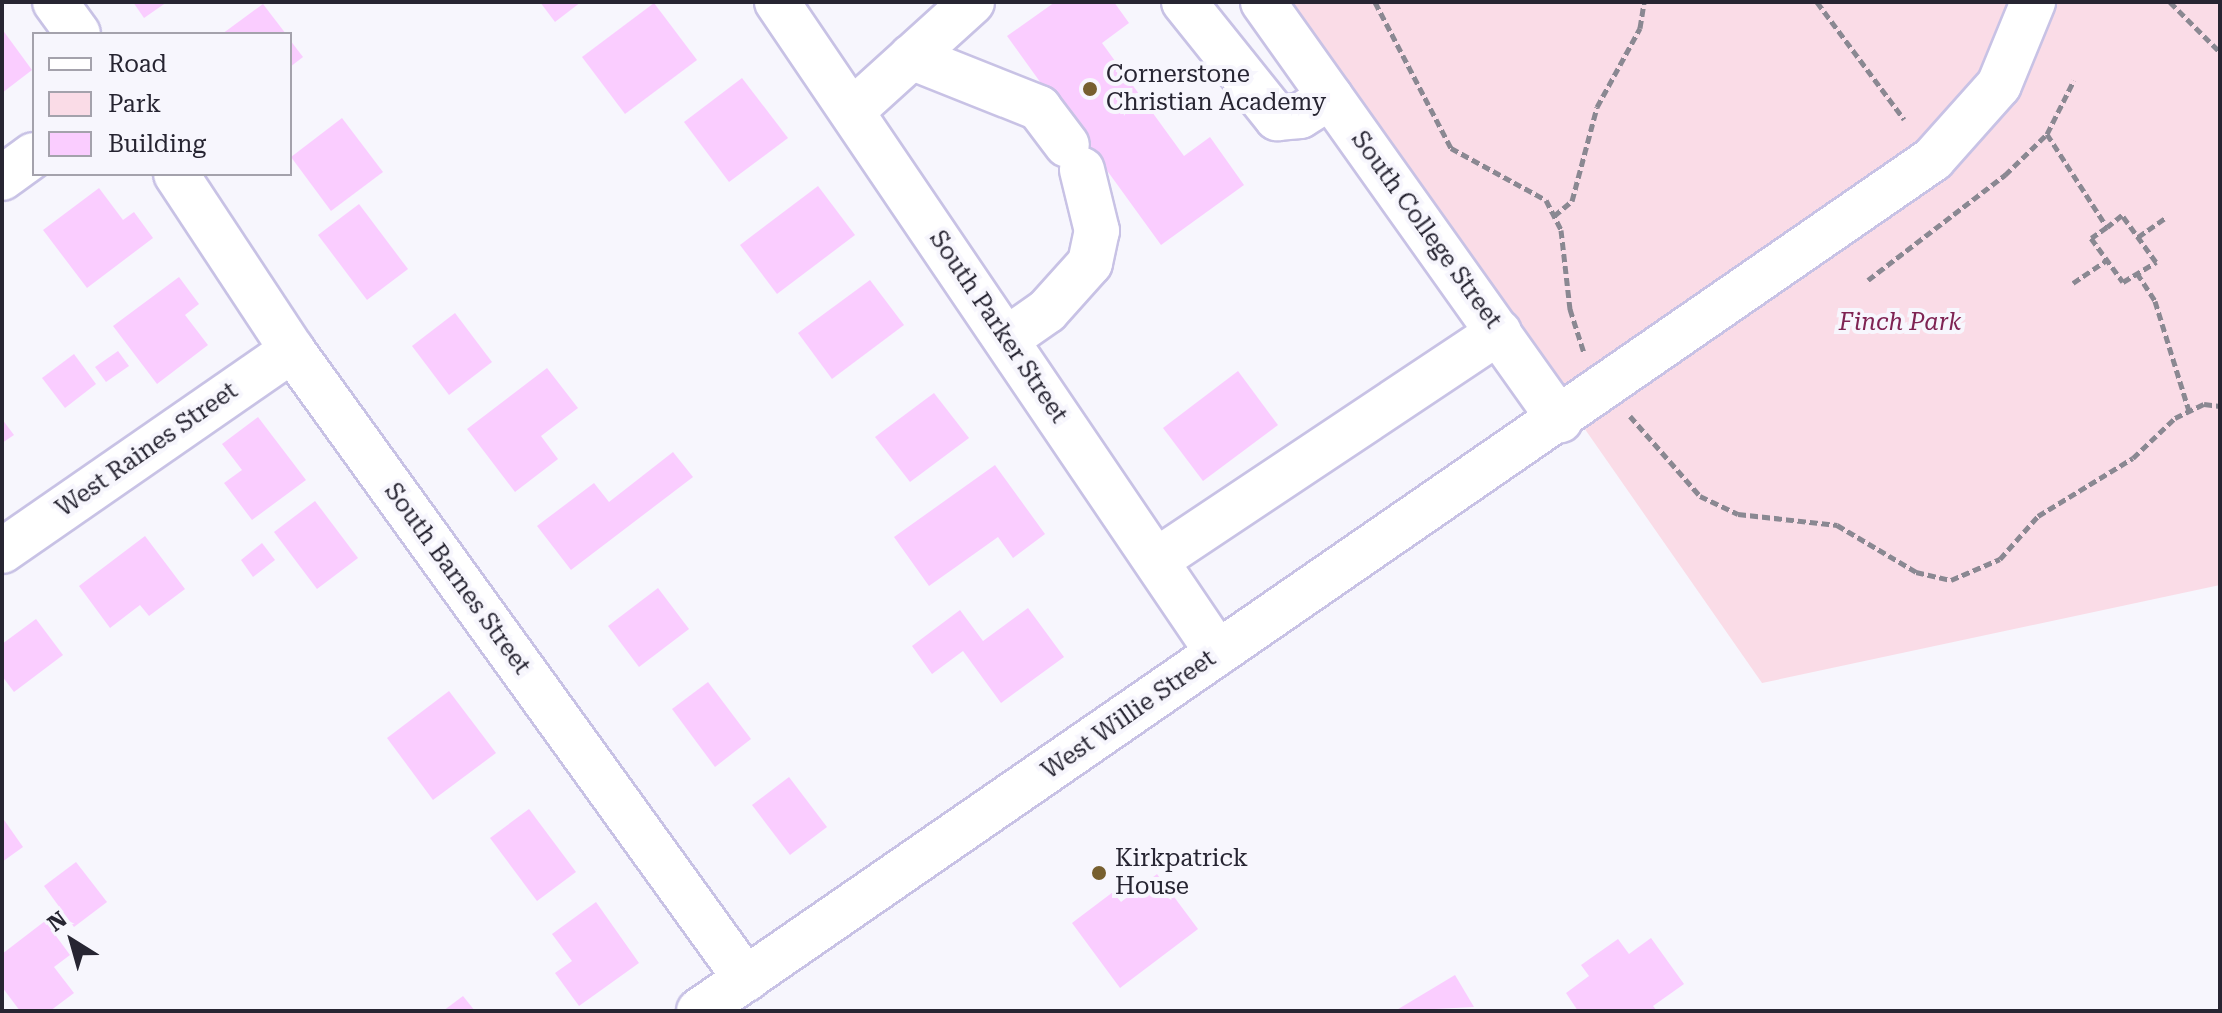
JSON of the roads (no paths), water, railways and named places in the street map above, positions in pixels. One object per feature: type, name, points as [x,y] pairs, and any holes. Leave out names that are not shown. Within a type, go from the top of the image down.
[{"type":"street","points":[[55,2],[77,32]]},
{"type":"street","name":"South Parker Street","points":[[777,2],[1218,653]]},
{"type":"street","points":[[852,111],[972,2]]},
{"type":"street","points":[[1184,2],[1277,118],[1300,116],[1331,97]]},
{"type":"street","name":"South College Street","points":[[1263,2],[1560,420]]},
{"type":"street","name":"West Willie Street","points":[[699,1011],[1560,420],[1959,137],[1999,85],[2033,2]]},
{"type":"street","points":[[911,57],[1039,108],[1075,158],[1097,231],[1090,263],[1047,311],[1007,339]]},
{"type":"street","points":[[2,178],[32,156]]},
{"type":"street","name":"South Barnes Street","points":[[177,176],[292,350],[746,979]]},
{"type":"street","points":[[1157,560],[1499,332]]},
{"type":"street","name":"West Raines Street","points":[[2,551],[292,350]]},
{"type":"place","name":"Cornerstone Christian Academy","points":[[1090,89]]},
{"type":"place","name":"Kirkpatrick House","points":[[1099,873]]},
{"type":"park label","name":"Finch Park","points":[[1900,323]]}]
